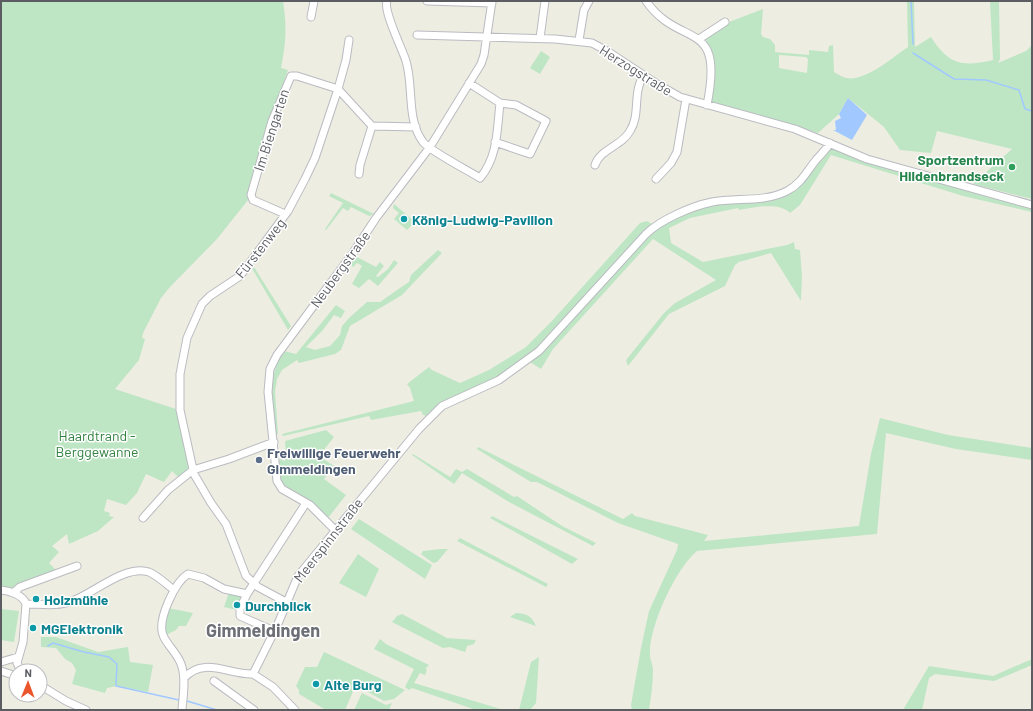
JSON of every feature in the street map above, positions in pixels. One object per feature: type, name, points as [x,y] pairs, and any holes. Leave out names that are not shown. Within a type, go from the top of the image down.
[{"type":"street","points":[[311,17],[314,1]]},
{"type":"street","points":[[387,1],[385,7],[386,13],[398,37],[409,70],[412,106],[416,127],[423,142],[480,178],[488,170],[494,156],[500,103]]},
{"type":"street","name":"Neubergstraße","points":[[335,530],[315,509],[286,493],[280,486],[274,466],[274,442],[268,382],[270,369],[277,355],[353,253],[376,218],[430,147],[483,59],[492,2],[427,1]]},
{"type":"street","points":[[540,38],[545,1]]},
{"type":"street","points":[[578,40],[584,10],[590,1]]},
{"type":"street","points":[[646,1],[662,18],[699,39],[706,48],[711,62],[710,88],[707,105]]},
{"type":"street","points":[[699,39],[725,22]]},
{"type":"street","name":"Herzogstraße","points":[[417,35],[578,40],[602,48],[673,94],[686,99],[794,129],[867,159],[1032,205]]},
{"type":"street","name":"Fürstenweg","points":[[254,584],[244,572],[226,524],[207,497],[193,470],[179,403],[182,362],[192,325],[202,304],[210,296],[240,276],[285,214],[315,158],[338,89],[346,60],[349,40]]},
{"type":"street","points":[[595,165],[598,158],[623,141],[632,130],[635,117],[638,85],[644,75]]},
{"type":"street","name":"Im Biengarten","points":[[285,214],[253,200],[251,195],[272,121],[289,78],[297,76],[338,89],[372,126]]},
{"type":"street","points":[[469,83],[500,103],[516,105],[544,119],[545,123],[529,154],[496,142]]},
{"type":"street","points":[[656,179],[671,162],[677,152],[686,99]]},
{"type":"street","points":[[359,174],[359,168],[372,126],[416,127]]},
{"type":"street","name":"Meerspinnstraße","points":[[253,674],[274,631],[296,579],[329,537],[436,411],[445,405],[499,380],[539,351],[652,228],[674,216],[711,202],[763,198],[783,193],[792,188],[804,177],[827,142]]},
{"type":"street","points":[[143,518],[168,490],[193,470],[229,459],[274,442]]},
{"type":"street","points":[[274,631],[240,616],[240,609],[247,594],[306,503]]},
{"type":"street","points":[[13,593],[20,587],[76,566]]},
{"type":"street","points":[[26,604],[56,605],[68,603],[112,580],[140,571],[153,574],[174,590]]},
{"type":"street","points":[[182,710],[184,678],[180,659],[163,634],[163,622],[174,590],[186,576],[191,574],[204,578],[224,589],[247,594]]},
{"type":"street","points":[[254,584],[286,602]]},
{"type":"street","points":[[1,590],[13,593],[24,599],[26,604],[23,642],[18,657],[18,663]]},
{"type":"street","points":[[1,662],[18,657]]},
{"type":"street","points":[[184,678],[190,672],[206,666],[253,674],[273,687],[295,710]]},
{"type":"street","points":[[214,681],[254,710]]},
{"type":"street","points":[[48,690],[66,701],[86,710]]},
{"type":"green space","name":"Haardtrand - Berggewanne","points":[[1,1],[283,1],[285,34],[281,68],[288,70],[270,120],[247,195],[248,200],[217,239],[161,298],[143,333],[142,338],[145,339],[139,360],[115,389],[179,410],[189,468],[180,479],[172,471],[164,482],[146,474],[137,493],[126,505],[107,499],[104,511],[110,513],[109,516],[114,517],[98,531],[69,544],[67,534],[52,546],[59,552],[49,563],[58,572],[21,583],[12,588],[1,587]]},
{"type":"green space","points":[[907,1],[914,1],[915,47],[931,37],[944,53],[957,62],[973,63],[993,60],[990,1],[999,1],[1000,59],[998,63],[1026,51],[1032,45],[1032,199],[973,184],[1012,149],[937,131],[931,153],[900,150],[884,127],[848,98],[839,114],[818,133],[710,102],[712,55],[706,39],[724,24],[763,9],[761,34],[763,37],[770,39],[775,45],[775,52],[809,55],[809,50],[828,52],[829,46],[833,45],[834,72],[846,78],[854,78],[870,73],[908,47]],"holes":[[[779,55],[806,57],[808,59],[807,73],[779,68]]]},
{"type":"green space","points":[[541,51],[550,57],[540,74],[530,68]]},
{"type":"green space","points":[[830,146],[849,155],[873,163],[1032,207],[1032,212],[963,196],[831,155],[800,205],[790,213],[785,209],[772,206],[739,210],[738,208],[690,218],[669,228],[671,243],[703,262],[787,245],[794,242],[795,249],[800,250],[802,276],[801,301],[771,253],[739,262],[735,265],[725,286],[669,314],[628,366],[626,360],[664,313],[675,303],[716,280],[653,239],[553,349],[541,369],[530,362],[649,234],[663,223],[710,204],[748,202],[803,182]]},
{"type":"green space","points":[[331,193],[374,214],[369,216],[351,207],[348,211],[343,208],[326,230],[325,229],[343,203],[329,196]]},
{"type":"green space","points":[[394,204],[415,222],[407,230],[394,219],[399,213],[393,208]]},
{"type":"green space","points":[[647,221],[652,224],[540,347],[503,375],[436,408],[427,416],[423,415],[421,411],[371,420],[369,416],[283,436],[282,434],[414,401],[410,388],[407,384],[429,367],[432,370],[460,383],[489,370],[526,347],[551,322],[640,223]]},
{"type":"green space","points":[[438,250],[442,253],[402,295],[350,326],[341,350],[335,354],[299,363],[297,360],[282,370],[277,379],[275,392],[278,434],[276,434],[272,391],[278,361],[284,351],[296,354],[336,305],[345,311],[341,318],[334,315],[323,330],[306,347],[315,350],[330,346],[340,335],[342,326],[367,302],[380,302],[409,282],[411,275]]},
{"type":"green space","points":[[355,256],[376,267],[380,262],[384,266],[376,276],[378,277],[388,269],[394,260],[398,263],[378,286],[369,279],[359,288],[352,284],[362,266],[357,263],[353,267],[350,264]]},
{"type":"green space","points":[[253,262],[254,267],[291,326],[288,330],[250,265]]},
{"type":"green space","points":[[880,418],[948,435],[1032,448],[1032,460],[956,449],[886,433],[877,534],[697,551],[689,559],[672,584],[658,615],[651,643],[650,657],[653,675],[649,710],[632,710],[631,705],[649,611],[677,550],[678,544],[618,523],[537,482],[531,482],[477,449],[478,447],[623,519],[632,513],[635,516],[708,535],[704,541],[859,526],[871,454]]},
{"type":"green space","points":[[326,430],[334,437],[319,456],[334,466],[324,479],[346,495],[328,518],[293,494],[280,478],[278,469],[280,459],[285,461],[285,441]]},
{"type":"green space","points":[[413,454],[450,477],[456,469],[462,472],[467,469],[514,497],[517,496],[562,526],[596,543],[593,546],[509,502],[462,473],[454,484],[412,455]]},
{"type":"green space","points":[[492,516],[578,559],[572,564],[490,518]]},
{"type":"green space","points":[[359,519],[432,565],[425,579],[351,529]]},
{"type":"green space","points":[[460,538],[548,584],[546,587],[457,541]]},
{"type":"green space","points":[[448,549],[437,562],[433,563],[421,554],[423,551]]},
{"type":"green space","points":[[358,554],[379,569],[366,597],[339,583]]},
{"type":"green space","points":[[229,592],[243,595],[237,610],[224,607]]},
{"type":"green space","points":[[168,608],[193,613],[186,626],[179,626],[176,630],[166,635],[165,627]]},
{"type":"green space","points":[[1,609],[19,611],[14,642],[1,640]]},
{"type":"green space","points":[[516,613],[528,616],[533,620],[536,626],[510,617]]},
{"type":"green space","points":[[402,614],[447,638],[476,640],[474,644],[467,646],[465,652],[450,647],[443,648],[392,622],[397,616]]},
{"type":"green space","points":[[41,637],[56,637],[98,652],[128,647],[130,662],[153,665],[148,692],[117,686],[107,688],[105,693],[72,684],[76,670],[72,663],[65,659],[56,648],[41,647]]},
{"type":"green space","points":[[380,639],[386,644],[429,665],[425,669],[427,669],[425,675],[420,673],[414,683],[504,710],[476,710],[412,688],[409,690],[405,687],[414,669],[374,649]]},
{"type":"green space","points":[[324,652],[405,690],[394,699],[384,701],[361,688],[357,691],[354,689],[345,710],[326,710],[299,694],[299,690],[296,686],[305,667],[317,667]]},
{"type":"green space","points":[[539,657],[536,703],[530,710],[519,710],[531,662]]},
{"type":"green space","points":[[1032,659],[1032,665],[994,681],[935,674],[929,678],[922,710],[903,710],[929,666],[993,676]]},
{"type":"green space","points":[[362,693],[386,705],[392,703],[389,710],[354,710]]},
{"type":"water","points":[[848,98],[867,115],[852,140],[833,130],[836,130],[835,121],[841,118],[839,114]]},
{"type":"waterway","points":[[911,1],[913,44]]},
{"type":"waterway","points":[[913,53],[954,79],[986,80],[1019,90],[1025,109],[1032,111]]},
{"type":"waterway","points":[[48,646],[53,643],[84,652],[109,657],[117,664],[116,686],[179,700]]},
{"type":"waterway","points":[[187,701],[217,710]]},
{"type":"place","name":"Sportzentrum Hildenbrandseck","points":[[1012,167]]},
{"type":"place","name":"König-Ludwig-Pavillon","points":[[404,219]]},
{"type":"place","name":"Freiwillige Feuerwehr Gimmeldingen","points":[[259,460]]},
{"type":"place","name":"Holzmühle","points":[[36,599]]},
{"type":"place","name":"Durchblick","points":[[237,605]]},
{"type":"place","name":"MGElektronik","points":[[33,628]]},
{"type":"place","name":"Alte Burg","points":[[316,684]]},
{"type":"district","name":"Gimmeldingen","points":[[263,630]]}]
